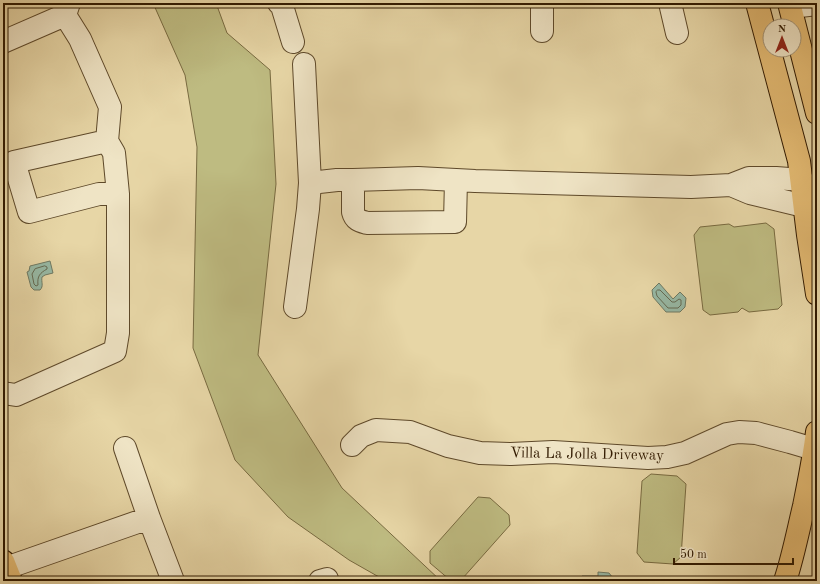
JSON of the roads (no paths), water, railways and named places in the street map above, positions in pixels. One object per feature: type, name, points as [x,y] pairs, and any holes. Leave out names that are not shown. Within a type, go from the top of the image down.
[{"type":"main road","points":[[757,3],[799,161],[809,180],[811,207],[808,235],[817,294]]},
{"type":"main road","points":[[790,5],[817,113]]},
{"type":"main road","points":[[785,581],[790,568],[817,445]]},
{"type":"street","points":[[279,3],[282,6],[293,42]]},
{"type":"street","points":[[542,3],[542,31]]},
{"type":"street","points":[[670,3],[677,33]]},
{"type":"street","points":[[790,5],[817,4]]},
{"type":"street","points":[[3,42],[67,9],[110,107],[107,141],[114,153],[118,194],[118,333],[115,351],[16,395],[3,394]]},
{"type":"street","points":[[295,307],[310,183],[304,64]]},
{"type":"street","points":[[107,141],[14,162],[29,212],[99,194],[118,194]]},
{"type":"street","points":[[310,183],[337,180],[418,178],[692,187],[731,185],[749,178],[809,180]]},
{"type":"street","points":[[353,180],[354,217],[359,221],[367,223],[455,222],[456,180]]},
{"type":"street","points":[[731,185],[750,194],[811,207]]},
{"type":"street","name":"Villa La Jolla Driveway","points":[[352,445],[361,436],[376,430],[410,432],[448,446],[480,453],[511,454],[554,452],[648,458],[667,457],[684,453],[727,434],[739,432],[756,433],[790,442],[817,445]]},
{"type":"street","points":[[125,448],[173,581]]},
{"type":"street","points":[[6,570],[149,518]]},
{"type":"street","points":[[320,581],[326,578],[327,581]]},
{"type":"water","points":[[50,261],[53,273],[42,277],[42,285],[40,290],[34,290],[31,287],[27,272],[29,271],[30,266]]},
{"type":"water","points":[[659,283],[673,299],[680,292],[686,298],[685,307],[680,312],[666,312],[653,297],[652,290]]},
{"type":"water","points":[[598,572],[609,573],[613,578],[612,581],[582,581],[582,576],[598,576]]}]
